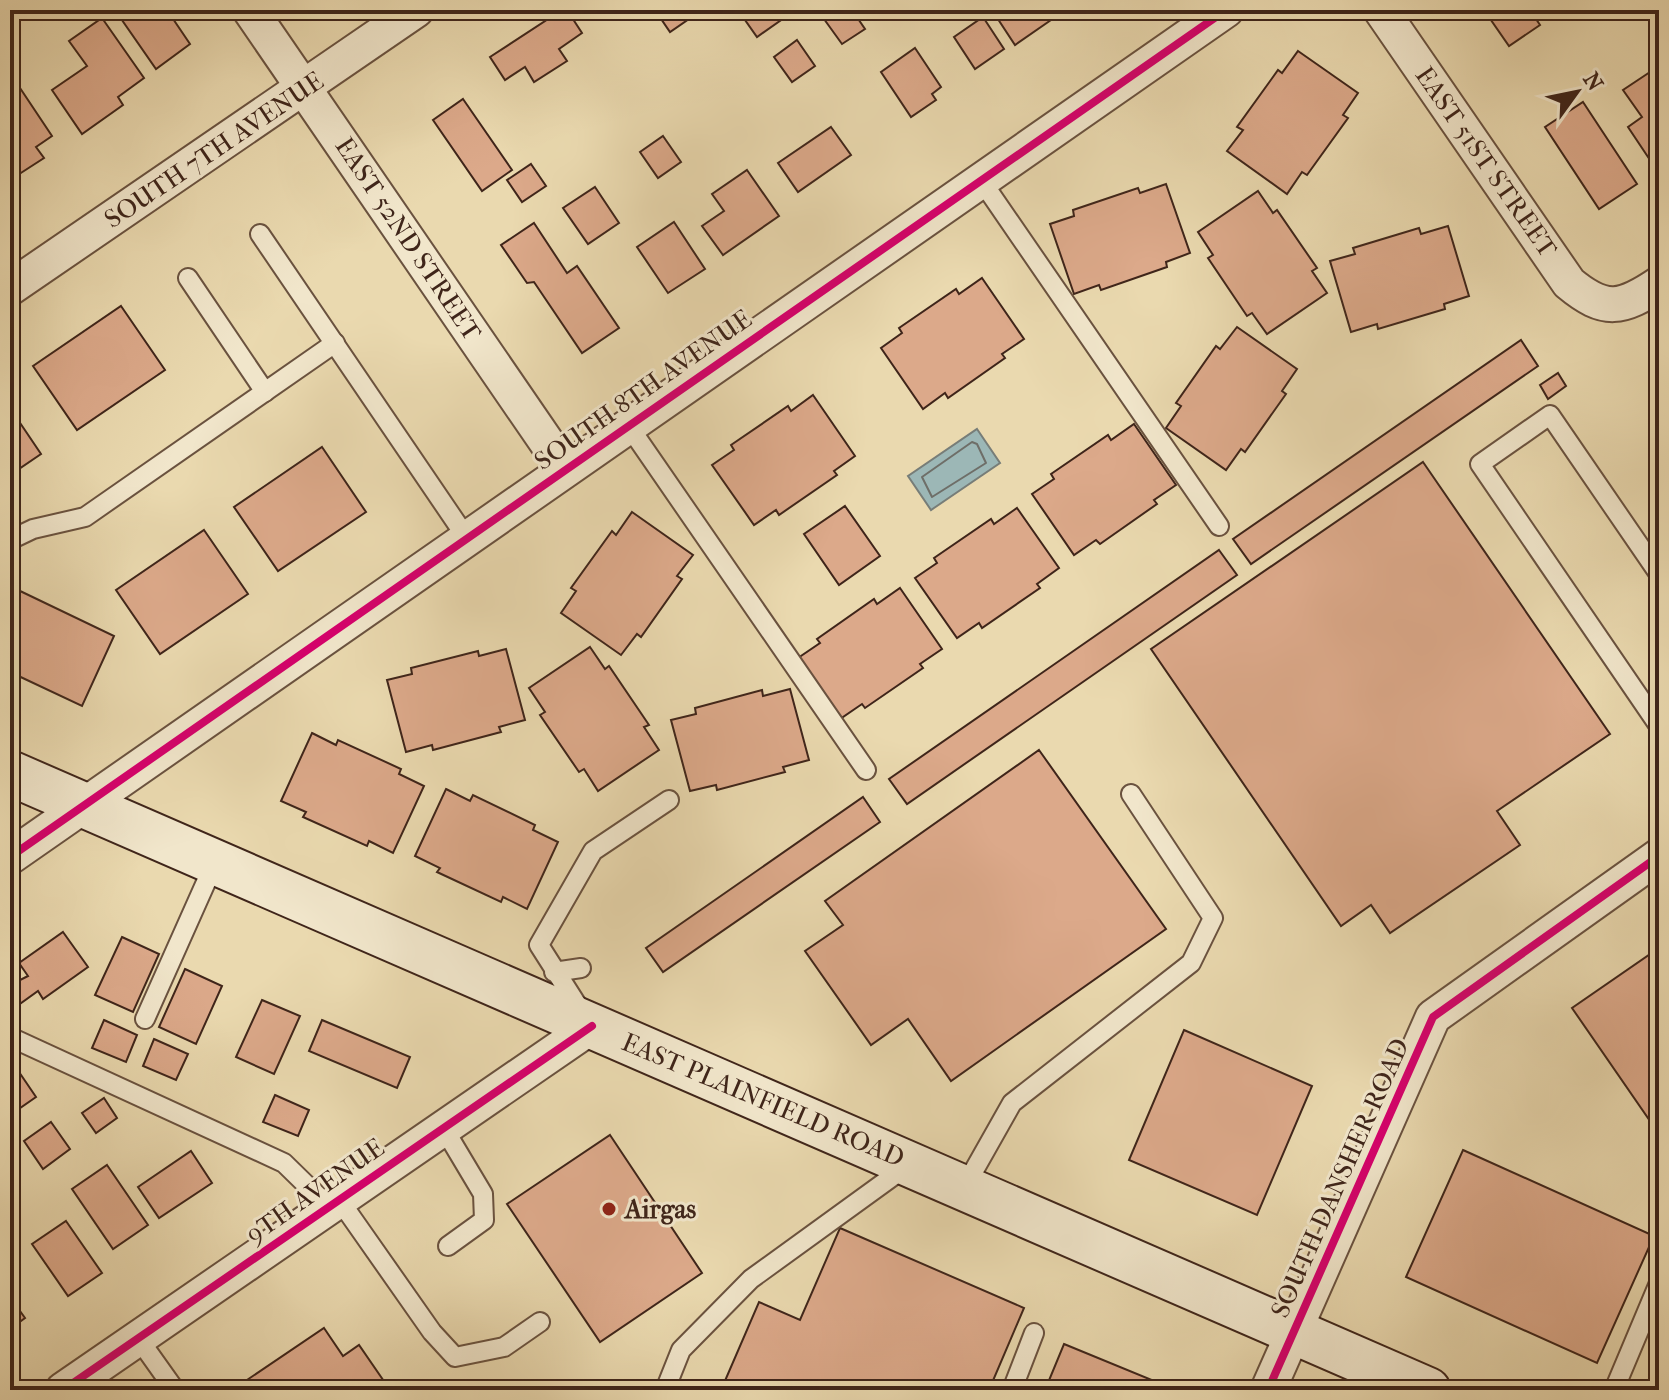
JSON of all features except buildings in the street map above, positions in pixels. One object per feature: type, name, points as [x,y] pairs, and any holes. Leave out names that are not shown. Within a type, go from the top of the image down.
[{"type":"main road","name":"EAST PLAINFIELD ROAD","points":[[10,773],[1428,1390]]},
{"type":"street","name":"EAST 52ND STREET","points":[[250,10],[565,469]]},
{"type":"street","name":"SOUTH 7TH AVENUE","points":[[10,288],[416,10]]},
{"type":"street","name":"SOUTH 8TH AVENUE","points":[[10,857],[1226,10]]},
{"type":"street","name":"EAST 51ST STREET","points":[[1381,10],[1569,283],[1600,304],[1618,305],[1635,301],[1659,284]]},
{"type":"street","name":"SOUTH DANSHER ROAD","points":[[1268,1390],[1433,1017],[1659,856]]},
{"type":"street","name":"9TH AVENUE","points":[[63,1390],[592,1026]]},
{"type":"lane","points":[[981,180],[1219,526]]},
{"type":"lane","points":[[260,234],[466,537]]},
{"type":"lane","points":[[188,278],[265,392]]},
{"type":"lane","points":[[10,540],[33,529],[70,524],[85,517],[335,343]]},
{"type":"lane","points":[[1659,574],[1550,415],[1480,464],[1659,726]]},
{"type":"lane","points":[[628,425],[866,770]]},
{"type":"lane","points":[[964,1188],[1012,1103],[1191,963],[1213,918],[1131,794]]},
{"type":"lane","points":[[592,1026],[539,945],[593,851],[669,800]]},
{"type":"lane","points":[[145,1019],[215,862]]},
{"type":"lane","points":[[554,972],[581,968]]},
{"type":"lane","points":[[10,1037],[284,1163],[333,1202],[432,1332],[455,1357],[504,1347],[540,1322]]},
{"type":"lane","points":[[443,1127],[483,1194],[484,1220],[448,1246]]},
{"type":"lane","points":[[665,1390],[681,1350],[751,1279],[909,1164]]},
{"type":"lane","points":[[1614,1390],[1659,1283]]},
{"type":"lane","points":[[1012,1390],[1034,1333]]},
{"type":"lane","points":[[138,1338],[175,1390]]},
{"type":"water","points":[[977,429],[1000,463],[931,510],[908,476]]},
{"type":"cycle path","points":[[10,857],[1226,10]]},
{"type":"cycle path","points":[[1268,1390],[1433,1017],[1659,856]]},
{"type":"cycle path","points":[[63,1390],[592,1026]]},
{"type":"place","name":"Airgas","points":[[609,1209]]}]
